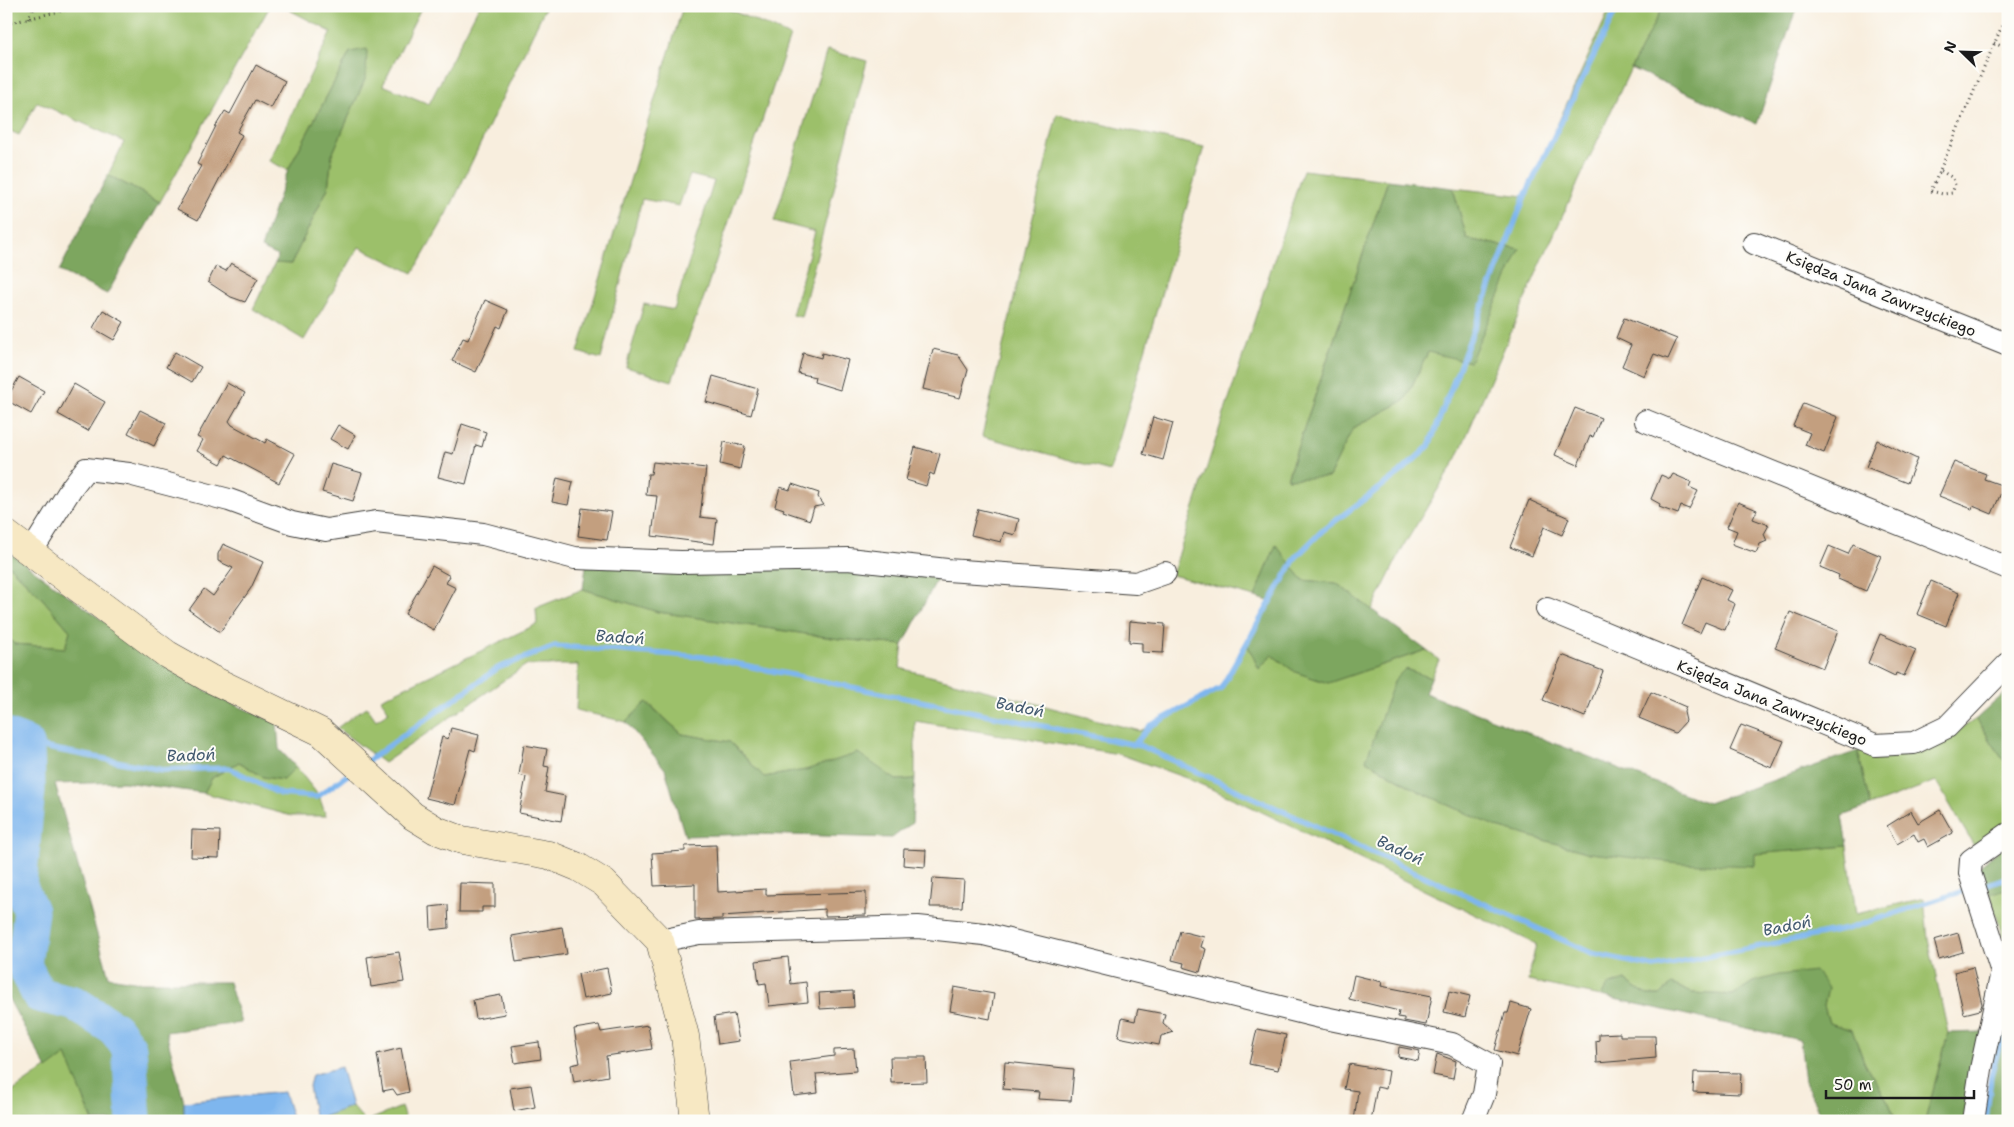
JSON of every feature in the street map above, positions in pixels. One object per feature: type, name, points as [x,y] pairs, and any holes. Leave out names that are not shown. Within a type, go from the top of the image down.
[{"type":"street","name":"Księdza Jana Zawrzyckiego","points":[[1754,243],[2008,345]]},
{"type":"street","points":[[1646,421],[2008,568]]},
{"type":"street","points":[[30,554],[72,487],[86,469],[129,474],[229,500],[292,523],[326,530],[376,522],[483,534],[575,558],[681,562],[848,559],[947,570],[1136,583],[1165,573]]},
{"type":"street","points":[[6,534],[30,554],[168,655],[209,678],[321,732],[413,816],[436,830],[462,840],[549,855],[583,870],[604,883],[660,941],[685,1036],[695,1121]]},
{"type":"street","name":"Księdza Jana Zawrzyckiego","points":[[1547,609],[1874,745],[1914,743],[1947,727],[2008,664]]},
{"type":"street","points":[[1973,1121],[1981,1069],[2002,972],[1970,874],[1971,860],[2008,834]]},
{"type":"street","points":[[660,941],[699,932],[918,926],[984,934],[1320,1017],[1452,1044],[1488,1064],[1484,1094],[1473,1121]]},
{"type":"path","points":[[6,11],[9,6]]},
{"type":"path","points":[[28,19],[35,6]]},
{"type":"path","points":[[55,12],[59,6]]},
{"type":"path","points":[[6,24],[82,6]]},
{"type":"path","points":[[1941,171],[1953,178],[1952,193],[1942,194],[1931,191],[2008,12]]},
{"type":"path","points":[[1994,43],[2008,49]]},
{"type":"green space","points":[[6,6],[270,6],[160,202],[108,175],[124,142],[37,102],[19,135],[6,129]]},
{"type":"green space","points":[[282,6],[336,6],[343,9],[344,6],[422,6],[383,85],[429,104],[479,6],[546,6],[447,214],[413,273],[359,247],[304,340],[253,309],[275,263],[291,264],[328,188],[332,155],[366,77],[350,52],[288,170],[269,161],[331,32]]},
{"type":"green space","points":[[683,6],[721,6],[790,36],[704,297],[672,381],[626,367],[644,304],[674,310],[714,181],[690,175],[679,206],[642,199],[601,359],[578,352]]},
{"type":"green space","points":[[1611,6],[1663,6],[1631,68],[1539,267],[1457,458],[1403,547],[1372,610],[1336,583],[1303,580],[1276,546],[1255,597],[1172,575],[1303,170],[1388,180],[1287,478],[1329,477],[1353,428],[1405,400],[1428,352],[1519,249],[1467,239],[1453,188],[1525,196]]},
{"type":"green space","points":[[1663,6],[1797,6],[1757,124],[1631,68]]},
{"type":"green space","points":[[367,49],[366,77],[332,155],[328,188],[291,264],[275,263],[278,256],[261,248],[288,170],[350,52]]},
{"type":"green space","points":[[827,50],[867,61],[801,317],[792,315],[815,232],[774,221]]},
{"type":"green space","points":[[1057,114],[1204,147],[1110,471],[982,436]]},
{"type":"green space","points":[[108,175],[160,202],[107,294],[59,271]]},
{"type":"green space","points":[[1388,180],[1453,188],[1467,239],[1520,249],[1470,362],[1428,352],[1405,400],[1353,428],[1329,477],[1287,479]]},
{"type":"green space","points":[[1276,545],[1303,580],[1336,583],[1426,650],[1328,683],[1295,672],[1272,655],[1259,669],[1247,644],[1272,602],[1255,597]]},
{"type":"green space","points":[[6,550],[164,665],[217,697],[277,723],[279,749],[296,767],[283,780],[263,777],[239,762],[212,778],[204,793],[124,782],[55,784],[109,977],[140,982],[229,982],[241,1023],[166,1032],[184,1102],[184,1121],[93,1121],[66,1055],[47,1069],[6,994],[6,635],[14,644],[65,648],[70,631],[40,596],[6,563]]},
{"type":"green space","points":[[6,563],[40,596],[70,631],[65,648],[14,644],[6,635]]},
{"type":"green space","points":[[586,566],[844,568],[938,577],[903,645],[840,639],[658,612],[583,589]]},
{"type":"green space","points":[[583,589],[658,612],[840,639],[903,645],[900,668],[1140,731],[1221,688],[1247,644],[1259,669],[1272,655],[1295,672],[1328,683],[1426,650],[1439,660],[1431,678],[1405,669],[1366,760],[1418,791],[1497,827],[1590,853],[1755,866],[1754,854],[1847,846],[1856,914],[1924,898],[1928,939],[1948,1033],[1925,1121],[1896,1121],[1889,1103],[1865,1064],[1852,1030],[1829,1023],[1824,1006],[1828,988],[1753,982],[1733,995],[1692,993],[1672,984],[1660,995],[1647,995],[1625,980],[1608,986],[1601,996],[1528,981],[1536,944],[1239,801],[1186,778],[1119,754],[915,721],[915,779],[896,780],[857,754],[806,770],[764,777],[730,742],[682,734],[647,702],[626,722],[576,710],[578,665],[526,665],[384,763],[337,728],[367,707],[376,720],[389,712],[381,699],[537,624],[536,608]]},
{"type":"green space","points":[[1405,669],[1431,678],[1425,693],[1708,803],[1858,751],[1870,806],[1842,816],[1847,846],[1755,854],[1755,866],[1679,863],[1590,853],[1497,827],[1418,791],[1366,760],[1395,679]]},
{"type":"green space","points":[[2008,690],[2008,766],[1976,719]]},
{"type":"green space","points":[[646,702],[682,734],[730,742],[764,777],[806,770],[858,753],[896,780],[915,779],[912,823],[892,838],[754,834],[685,836],[665,769],[626,722]]},
{"type":"green space","points":[[1976,719],[2008,766],[2008,824],[1974,846],[1936,781],[1870,806],[1858,751],[1947,738]]},
{"type":"green space","points":[[239,762],[263,777],[283,780],[296,767],[319,796],[326,816],[292,816],[204,793],[212,778]]},
{"type":"green space","points":[[2008,842],[2008,888],[1990,894],[1979,867]]},
{"type":"green space","points":[[2008,888],[2008,955],[1990,894]]},
{"type":"green space","points":[[1815,971],[1828,988],[1824,1006],[1829,1023],[1852,1030],[1865,1064],[1889,1103],[1896,1121],[1823,1121],[1805,1082],[1800,1040],[1601,996],[1608,986],[1625,980],[1647,995],[1660,995],[1672,984],[1692,993],[1733,995],[1753,982],[1779,975]]},
{"type":"green space","points":[[2008,980],[2008,1121],[1982,1121]]},
{"type":"green space","points":[[1982,1032],[1967,1121],[1925,1121],[1948,1033]]},
{"type":"green space","points":[[66,1054],[93,1121],[6,1121],[6,1096]]},
{"type":"green space","points":[[352,1106],[365,1121],[314,1121],[315,1120]]},
{"type":"green space","points":[[401,1107],[406,1121],[367,1121]]},
{"type":"water","points":[[341,1067],[352,1106],[315,1120],[309,1086],[312,1075]]},
{"type":"water","points":[[284,1092],[293,1121],[184,1121],[184,1102]]},
{"type":"building","points":[[256,65],[285,81],[271,108],[255,100],[237,132],[242,135],[198,220],[177,209],[201,166],[197,164],[217,124],[225,111],[230,114]]},
{"type":"building","points":[[231,263],[258,278],[245,302],[231,297],[208,282],[216,266],[226,271]]},
{"type":"building","points":[[485,300],[508,310],[501,328],[497,326],[476,372],[452,361],[463,338],[468,340]]},
{"type":"building","points":[[103,310],[124,322],[114,340],[93,328]]},
{"type":"building","points":[[1624,318],[1677,339],[1668,359],[1654,354],[1644,376],[1622,366],[1631,345],[1616,338]]},
{"type":"building","points":[[933,349],[958,355],[968,370],[960,398],[923,389]]},
{"type":"building","points":[[175,352],[201,367],[192,382],[166,367]]},
{"type":"building","points":[[803,353],[821,358],[822,353],[848,360],[840,390],[814,382],[815,377],[798,373]]},
{"type":"building","points":[[713,376],[758,389],[751,415],[706,402]]},
{"type":"building","points":[[19,377],[44,391],[31,414],[6,400]]},
{"type":"building","points":[[227,383],[245,393],[229,421],[232,425],[265,443],[267,439],[295,454],[279,483],[226,455],[221,464],[197,451],[203,440],[197,437]]},
{"type":"building","points":[[74,384],[105,402],[88,431],[58,414]]},
{"type":"building","points":[[1803,403],[1838,417],[1824,453],[1805,445],[1810,433],[1793,426]]},
{"type":"building","points":[[1575,408],[1601,418],[1593,437],[1590,436],[1578,465],[1555,455]]},
{"type":"building","points":[[140,410],[166,423],[154,446],[128,433]]},
{"type":"building","points":[[1153,417],[1173,423],[1163,460],[1143,454]]},
{"type":"building","points":[[462,424],[486,432],[482,447],[476,445],[466,484],[438,477],[445,452],[453,454]]},
{"type":"building","points":[[338,425],[355,435],[348,449],[330,439]]},
{"type":"building","points":[[1877,440],[1917,459],[1907,483],[1866,467]]},
{"type":"building","points":[[724,442],[745,446],[740,469],[720,464]]},
{"type":"building","points":[[915,447],[940,454],[934,475],[930,473],[926,486],[906,480]]},
{"type":"building","points":[[653,462],[706,468],[700,517],[717,519],[714,544],[652,536],[657,496],[646,495],[648,474],[651,474]]},
{"type":"building","points":[[1954,462],[1986,474],[1984,479],[2004,486],[1992,514],[1973,506],[1972,509],[1939,496]]},
{"type":"building","points":[[331,464],[362,473],[353,501],[322,492]]},
{"type":"building","points":[[1673,474],[1691,482],[1689,487],[1698,491],[1689,509],[1681,506],[1678,514],[1659,507],[1660,504],[1651,499],[1661,475],[1670,479]]},
{"type":"building","points":[[557,478],[573,482],[568,505],[552,502]]},
{"type":"building","points":[[792,484],[819,493],[818,497],[824,505],[814,507],[810,520],[783,511],[784,509],[775,506],[780,487],[790,490]]},
{"type":"building","points":[[1529,500],[1569,518],[1562,535],[1544,527],[1532,556],[1510,547]]},
{"type":"building","points":[[1738,502],[1757,510],[1753,519],[1769,525],[1764,534],[1767,541],[1760,544],[1756,553],[1732,544],[1737,531],[1727,527]]},
{"type":"building","points":[[582,508],[612,512],[607,540],[578,536]]},
{"type":"building","points":[[978,509],[1019,519],[1015,535],[1004,532],[1001,542],[971,535]]},
{"type":"building","points":[[223,544],[263,562],[251,588],[220,632],[189,610],[204,589],[213,596],[233,568],[218,561],[218,554]]},
{"type":"building","points":[[1853,544],[1881,556],[1866,591],[1838,579],[1839,575],[1820,567],[1829,546],[1848,554]]},
{"type":"building","points":[[432,566],[450,576],[446,583],[456,588],[434,630],[405,614]]},
{"type":"building","points":[[1702,577],[1732,590],[1727,600],[1735,604],[1725,630],[1705,622],[1700,633],[1682,625]]},
{"type":"building","points":[[1931,581],[1959,593],[1946,626],[1917,614]]},
{"type":"building","points":[[1790,612],[1838,631],[1823,668],[1775,648]]},
{"type":"building","points":[[1130,621],[1165,624],[1163,653],[1142,652],[1142,643],[1129,642]]},
{"type":"building","points":[[1880,634],[1916,650],[1904,676],[1896,673],[1895,676],[1868,663]]},
{"type":"building","points":[[1562,655],[1603,671],[1585,717],[1543,700]]},
{"type":"building","points":[[1651,692],[1686,707],[1684,712],[1686,721],[1675,733],[1639,718]]},
{"type":"building","points":[[1741,725],[1784,741],[1772,768],[1730,750]]},
{"type":"building","points":[[451,728],[479,735],[475,751],[470,749],[455,805],[426,798],[442,737],[448,739]]},
{"type":"building","points":[[524,745],[547,749],[544,766],[549,767],[545,792],[565,796],[561,821],[519,813],[526,777],[519,775]]},
{"type":"building","points":[[1940,810],[1953,833],[1928,847],[1924,839],[1918,842],[1914,834],[1897,844],[1887,826],[1911,811],[1918,823]]},
{"type":"building","points":[[192,830],[220,831],[219,858],[191,857]]},
{"type":"building","points":[[716,845],[718,892],[766,889],[766,895],[866,892],[866,915],[825,916],[825,909],[722,916],[722,919],[695,920],[695,884],[654,886],[652,853],[685,851],[685,846]]},
{"type":"building","points":[[904,849],[926,850],[925,867],[903,865]]},
{"type":"building","points":[[933,878],[964,880],[962,907],[930,907]]},
{"type":"building","points":[[460,883],[495,884],[495,907],[482,907],[482,912],[459,912]]},
{"type":"building","points":[[448,905],[449,928],[431,930],[430,907]]},
{"type":"building","points":[[562,927],[567,954],[516,962],[512,936]]},
{"type":"building","points":[[1180,931],[1204,937],[1201,947],[1206,949],[1200,972],[1183,967],[1184,963],[1172,960]]},
{"type":"building","points":[[1958,933],[1963,952],[1939,959],[1934,940]]},
{"type":"building","points":[[399,952],[404,982],[371,987],[367,957]]},
{"type":"building","points":[[788,957],[791,984],[806,982],[808,1002],[769,1006],[766,983],[759,984],[756,961]]},
{"type":"building","points":[[1973,967],[1982,1004],[1980,1010],[1964,1014],[1954,972]]},
{"type":"building","points":[[607,968],[612,993],[583,999],[578,974]]},
{"type":"building","points":[[1354,975],[1382,982],[1381,986],[1432,996],[1426,1025],[1404,1021],[1404,1018],[1398,1017],[1399,1011],[1349,999]]},
{"type":"building","points":[[954,987],[994,994],[990,1019],[950,1011]]},
{"type":"building","points":[[853,991],[854,1007],[820,1009],[819,993]]},
{"type":"building","points":[[1449,991],[1470,996],[1465,1017],[1444,1012]]},
{"type":"building","points":[[501,995],[505,1014],[476,1019],[473,1000]]},
{"type":"building","points":[[1511,1003],[1531,1009],[1517,1056],[1495,1050],[1505,1013],[1508,1013]]},
{"type":"building","points":[[1138,1009],[1165,1014],[1163,1023],[1173,1032],[1161,1036],[1159,1045],[1118,1037],[1122,1018],[1135,1021]]},
{"type":"building","points":[[734,1014],[739,1041],[718,1044],[714,1017]]},
{"type":"building","points":[[599,1025],[601,1032],[648,1025],[652,1049],[606,1056],[608,1076],[574,1082],[571,1065],[580,1063],[574,1029]]},
{"type":"building","points":[[1257,1029],[1286,1035],[1278,1070],[1249,1064]]},
{"type":"building","points":[[1620,1033],[1620,1036],[1655,1036],[1656,1058],[1597,1063],[1596,1041],[1599,1040],[1599,1034]]},
{"type":"building","points":[[539,1042],[541,1059],[515,1063],[512,1046]]},
{"type":"building","points":[[1399,1047],[1420,1051],[1418,1061],[1398,1057]]},
{"type":"building","points":[[401,1048],[409,1092],[397,1095],[393,1089],[383,1091],[377,1054]]},
{"type":"building","points":[[854,1049],[856,1071],[816,1074],[818,1093],[794,1096],[790,1062],[834,1056],[834,1050]]},
{"type":"building","points":[[1437,1054],[1456,1061],[1453,1079],[1433,1075]]},
{"type":"building","points":[[890,1057],[926,1057],[927,1082],[891,1083]]},
{"type":"building","points":[[1005,1062],[1074,1069],[1071,1101],[1038,1099],[1039,1092],[1003,1089]]},
{"type":"building","points":[[1349,1064],[1389,1071],[1386,1089],[1377,1087],[1371,1121],[1354,1121],[1358,1091],[1344,1089]]},
{"type":"building","points":[[1694,1072],[1741,1073],[1740,1094],[1693,1092]]},
{"type":"building","points":[[531,1085],[535,1107],[514,1111],[510,1088]]},
{"type":"waterway","points":[[1135,744],[1150,726],[1221,688],[1296,557],[1323,530],[1402,471],[1429,446],[1525,196],[1618,6]]},
{"type":"waterway","name":"Badoń","points":[[365,763],[498,668],[555,646],[704,657],[1141,746],[1591,953],[1654,967],[1847,929],[1970,889]]},
{"type":"waterway","points":[[6,736],[27,744],[28,789],[19,884],[31,911],[24,965],[39,995],[74,1003],[115,1029],[129,1048],[134,1121]]},
{"type":"waterway","name":"Badoń","points":[[27,744],[162,770],[229,768],[280,794],[317,797],[353,771]]},
{"type":"waterway","name":"Badoń","points":[[1979,887],[2008,877]]},
{"type":"waterway","points":[[1986,1121],[1991,1076],[2008,1014]]}]
